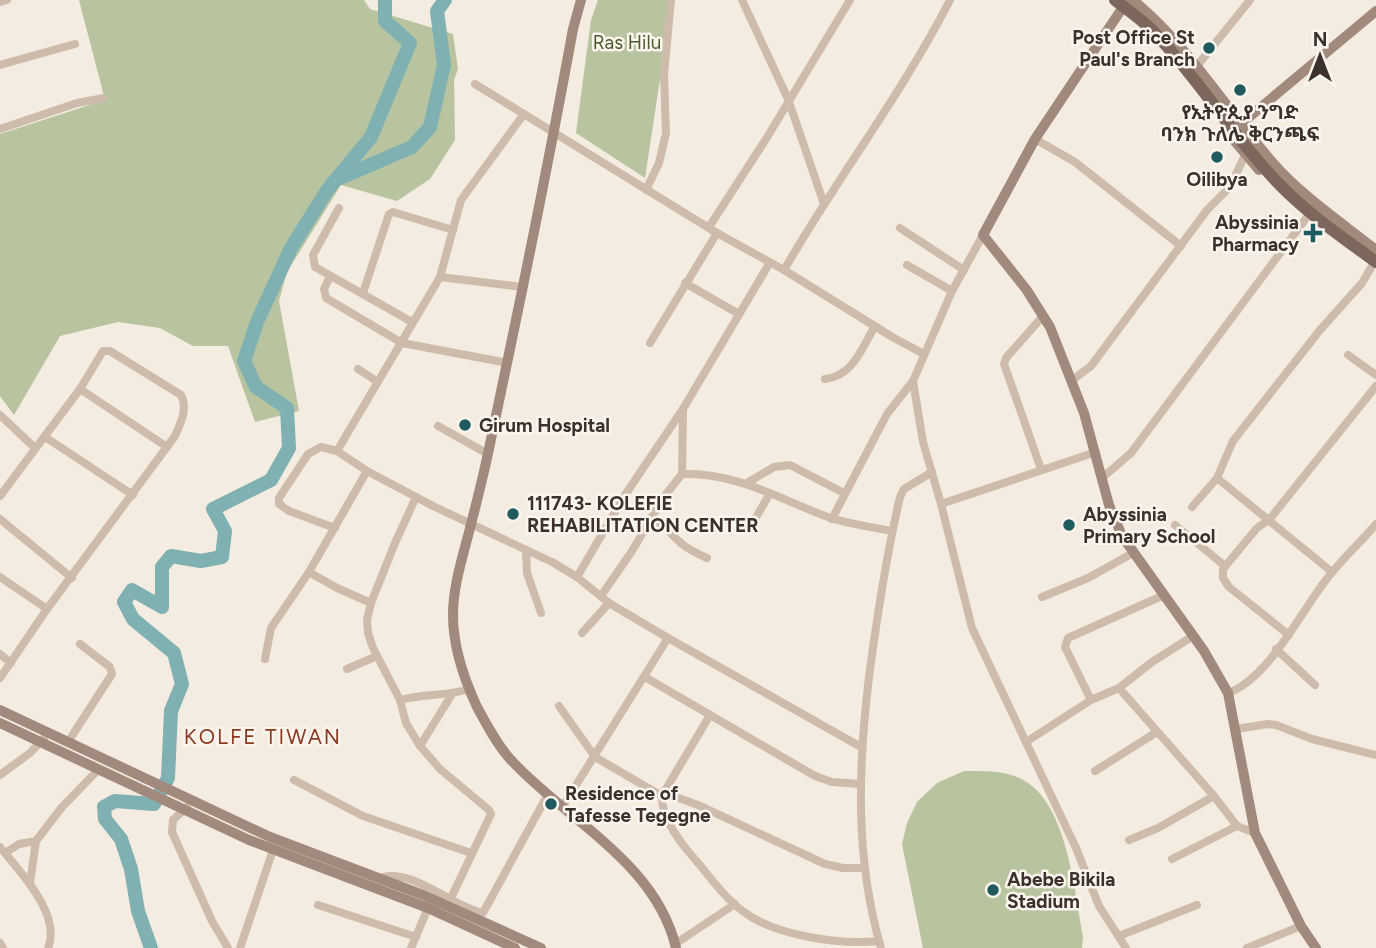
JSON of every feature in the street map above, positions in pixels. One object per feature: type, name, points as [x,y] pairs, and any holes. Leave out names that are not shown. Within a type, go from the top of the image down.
[{"type":"main road","points":[[581,0],[573,29],[508,363],[458,576],[453,613],[458,653],[470,689],[485,722],[503,751],[537,786],[622,859],[660,908],[676,946]]},
{"type":"main road","points":[[1108,0],[1125,2],[1166,29],[1197,66],[1235,128],[1245,155],[1277,190],[1307,217],[1375,264]]},
{"type":"main road","points":[[1125,2],[1177,50],[1235,128],[1293,191],[1375,264]]},
{"type":"main road","points":[[1125,2],[1035,139],[983,235],[1026,289],[1079,377],[1096,452],[1109,473],[1115,521],[1133,553],[1193,636],[1228,693],[1255,833],[1301,926],[1316,948]]},
{"type":"main road","points":[[1235,128],[1376,11]]},
{"type":"main road","points":[[1235,128],[1300,190],[1376,250]]},
{"type":"main road","points":[[0,710],[99,769],[273,850],[428,908],[450,908],[515,948]]},
{"type":"main road","points":[[0,723],[68,742],[290,846],[380,878],[541,948]]},
{"type":"street","points":[[0,2],[7,0]]},
{"type":"street","points":[[646,190],[659,163],[666,133],[664,75],[671,0]]},
{"type":"street","points":[[742,0],[789,99],[824,204]]},
{"type":"street","points":[[709,227],[850,0]]},
{"type":"street","points":[[784,270],[890,104],[950,0]]},
{"type":"street","points":[[1197,66],[1250,0]]},
{"type":"street","points":[[0,65],[75,44]]},
{"type":"street","points":[[475,84],[717,233],[924,354]]},
{"type":"street","points":[[0,129],[77,103],[104,98]]},
{"type":"street","points":[[337,452],[440,277],[461,200],[524,114]]},
{"type":"street","points":[[1035,139],[1075,162],[1181,246]]},
{"type":"street","points":[[1079,377],[1207,210],[1230,187],[1245,155]]},
{"type":"street","points":[[339,208],[313,255],[315,267],[412,322]]},
{"type":"street","points":[[363,293],[388,214],[393,212],[453,230]]},
{"type":"street","points":[[1109,473],[1131,453],[1307,217]]},
{"type":"street","points":[[900,228],[964,270]]},
{"type":"street","points":[[650,343],[717,233]]},
{"type":"street","points":[[832,519],[887,414],[912,382],[952,291],[983,235]]},
{"type":"street","points":[[577,577],[625,495],[683,409],[769,264]]},
{"type":"street","points":[[1192,508],[1217,478],[1233,441],[1375,264]]},
{"type":"street","points":[[907,265],[952,291]]},
{"type":"street","points":[[330,277],[324,289],[326,298],[402,342],[508,363]]},
{"type":"street","points":[[440,277],[522,287]]},
{"type":"street","points":[[685,284],[739,314]]},
{"type":"street","points":[[1041,468],[1004,364],[1006,358],[1044,316]]},
{"type":"street","points":[[825,379],[839,376],[850,369],[875,326]]},
{"type":"street","points":[[0,496],[80,389],[104,350],[110,351],[181,395],[184,402],[183,418],[167,447],[47,609],[0,678]]},
{"type":"street","points":[[1348,355],[1376,375]]},
{"type":"street","points":[[358,369],[378,382]]},
{"type":"street","points":[[912,382],[918,418],[972,628],[1076,848],[1099,906],[1126,948]]},
{"type":"street","points":[[1289,635],[1229,587],[1223,578],[1225,566],[1256,528],[1269,520],[1375,388]]},
{"type":"street","points":[[80,389],[167,447]]},
{"type":"street","points":[[601,596],[682,474],[683,409]]},
{"type":"street","points":[[0,415],[35,448]]},
{"type":"street","points":[[438,426],[488,454]]},
{"type":"street","points":[[45,437],[133,495]]},
{"type":"street","points":[[335,528],[280,506],[278,498],[313,450],[323,447],[337,452],[416,497],[577,577],[609,603],[861,747]]},
{"type":"street","points":[[942,503],[1041,468],[1096,452]]},
{"type":"street","points":[[747,483],[774,467],[790,465],[844,493]]},
{"type":"street","points":[[265,659],[271,628],[309,572],[367,471]]},
{"type":"street","points":[[710,715],[661,795],[663,807],[678,838],[745,913],[805,936],[846,944],[880,945],[864,868],[861,747],[883,577],[902,492],[932,472]]},
{"type":"street","points":[[682,474],[712,475],[747,483],[832,519],[892,531]]},
{"type":"street","points":[[1217,478],[1332,572]]},
{"type":"street","points":[[750,528],[770,493]]},
{"type":"street","points":[[416,497],[370,603],[367,629],[377,656],[400,700],[406,723],[420,746],[440,769],[490,812],[450,908],[484,912],[548,794]]},
{"type":"street","points":[[651,518],[668,528],[678,542],[707,558]]},
{"type":"street","points":[[0,519],[72,578]]},
{"type":"street","points":[[1228,693],[1250,680],[1289,635],[1332,572],[1376,524]]},
{"type":"street","points":[[1175,525],[1225,566]]},
{"type":"street","points":[[526,550],[527,573],[541,613]]},
{"type":"street","points":[[1042,597],[1088,578],[1133,553]]},
{"type":"street","points":[[309,572],[370,603]]},
{"type":"street","points":[[0,577],[47,609]]},
{"type":"street","points":[[1091,700],[1065,647],[1068,638],[1164,595]]},
{"type":"street","points":[[582,633],[609,603]]},
{"type":"street","points":[[1026,742],[1091,700],[1119,688],[1152,662],[1193,636]]},
{"type":"street","points":[[563,806],[668,638]]},
{"type":"street","points":[[68,742],[112,674],[110,667],[80,644]]},
{"type":"street","points":[[1276,649],[1315,685]]},
{"type":"street","points":[[0,654],[11,663]]},
{"type":"street","points":[[347,669],[377,656]]},
{"type":"street","points":[[645,677],[821,779],[860,783]]},
{"type":"street","points":[[1119,688],[1237,826],[1255,833]]},
{"type":"street","points":[[400,700],[426,694],[452,694],[470,689]]},
{"type":"street","points":[[420,746],[452,694]]},
{"type":"street","points":[[559,706],[595,757],[661,795],[698,805],[825,864],[843,868],[864,868]]},
{"type":"street","points":[[1236,729],[1268,724],[1337,746],[1376,755]]},
{"type":"street","points":[[1095,771],[1157,733]]},
{"type":"street","points":[[0,775],[45,737]]},
{"type":"street","points":[[30,883],[36,841],[62,807],[99,769]]},
{"type":"street","points":[[295,780],[363,816],[471,853]]},
{"type":"street","points":[[1129,840],[1158,828],[1214,796]]},
{"type":"street","points":[[194,799],[173,820],[172,832],[212,921],[228,948]]},
{"type":"street","points":[[1172,859],[1237,826]]},
{"type":"street","points":[[36,841],[3,850],[30,883],[48,918],[51,933],[48,948]]},
{"type":"street","points":[[240,948],[273,850]]},
{"type":"street","points":[[676,946],[735,904]]},
{"type":"street","points":[[318,905],[416,937]]},
{"type":"street","points":[[1119,936],[1197,905]]},
{"type":"street","points":[[411,948],[428,908]]},
{"type":"street","points":[[1248,948],[1301,926]]},
{"type":"street","points":[[0,943],[3,948]]},
{"type":"green space","points":[[79,0],[364,0],[370,9],[453,34],[458,69],[454,80],[455,140],[430,179],[397,201],[341,185],[287,272],[279,301],[299,411],[255,422],[228,346],[193,346],[160,328],[118,322],[60,336],[14,415],[0,396],[0,134],[105,100]]},
{"type":"green space","name":"Ras Hilu","points":[[598,0],[672,0],[645,178],[576,133],[591,20]]},
{"type":"green space","name":"Abebe Bikila Stadium","points":[[964,771],[998,772],[1017,777],[1034,787],[1047,803],[1065,846],[1071,870],[1083,936],[1082,948],[923,948],[902,844],[907,823],[917,802],[937,783]]},
{"type":"waterway","points":[[151,948],[138,911],[131,869],[121,839],[105,819],[104,807],[115,801],[154,804],[168,778],[171,711],[182,684],[174,653],[133,619],[124,602],[132,590],[162,607],[162,567],[171,556],[201,561],[222,557],[225,531],[213,509],[271,480],[289,448],[287,408],[256,387],[244,361],[257,322],[291,248],[328,189],[371,137],[410,43],[385,21],[385,0]]},
{"type":"waterway","points":[[340,178],[412,147],[430,127],[444,65],[437,11],[445,0]]},
{"type":"place","name":"Post Office St Paul's Branch","points":[[1209,48]]},
{"type":"place","name":"የኢትዮጲያ ንግድ ባንክ ጉለሌ ቅርንጫፍ","points":[[1240,90]]},
{"type":"place","name":"Oilibya","points":[[1217,157]]},
{"type":"place","name":"Abyssinia Pharmacy","points":[[1313,233]]},
{"type":"place","name":"Girum Hospital","points":[[465,425]]},
{"type":"place","name":"111743- KOLEFIE REHABILITATION CENTER","points":[[513,514]]},
{"type":"place","name":"Abyssinia Primary School","points":[[1069,525]]},
{"type":"place","name":"Residence of Tafesse Tegegne","points":[[551,804]]},
{"type":"place","name":"Abebe Bikila Stadium","points":[[993,890]]},
{"type":"district","name":"KOLFE TIWAN","points":[[263,736]]}]
